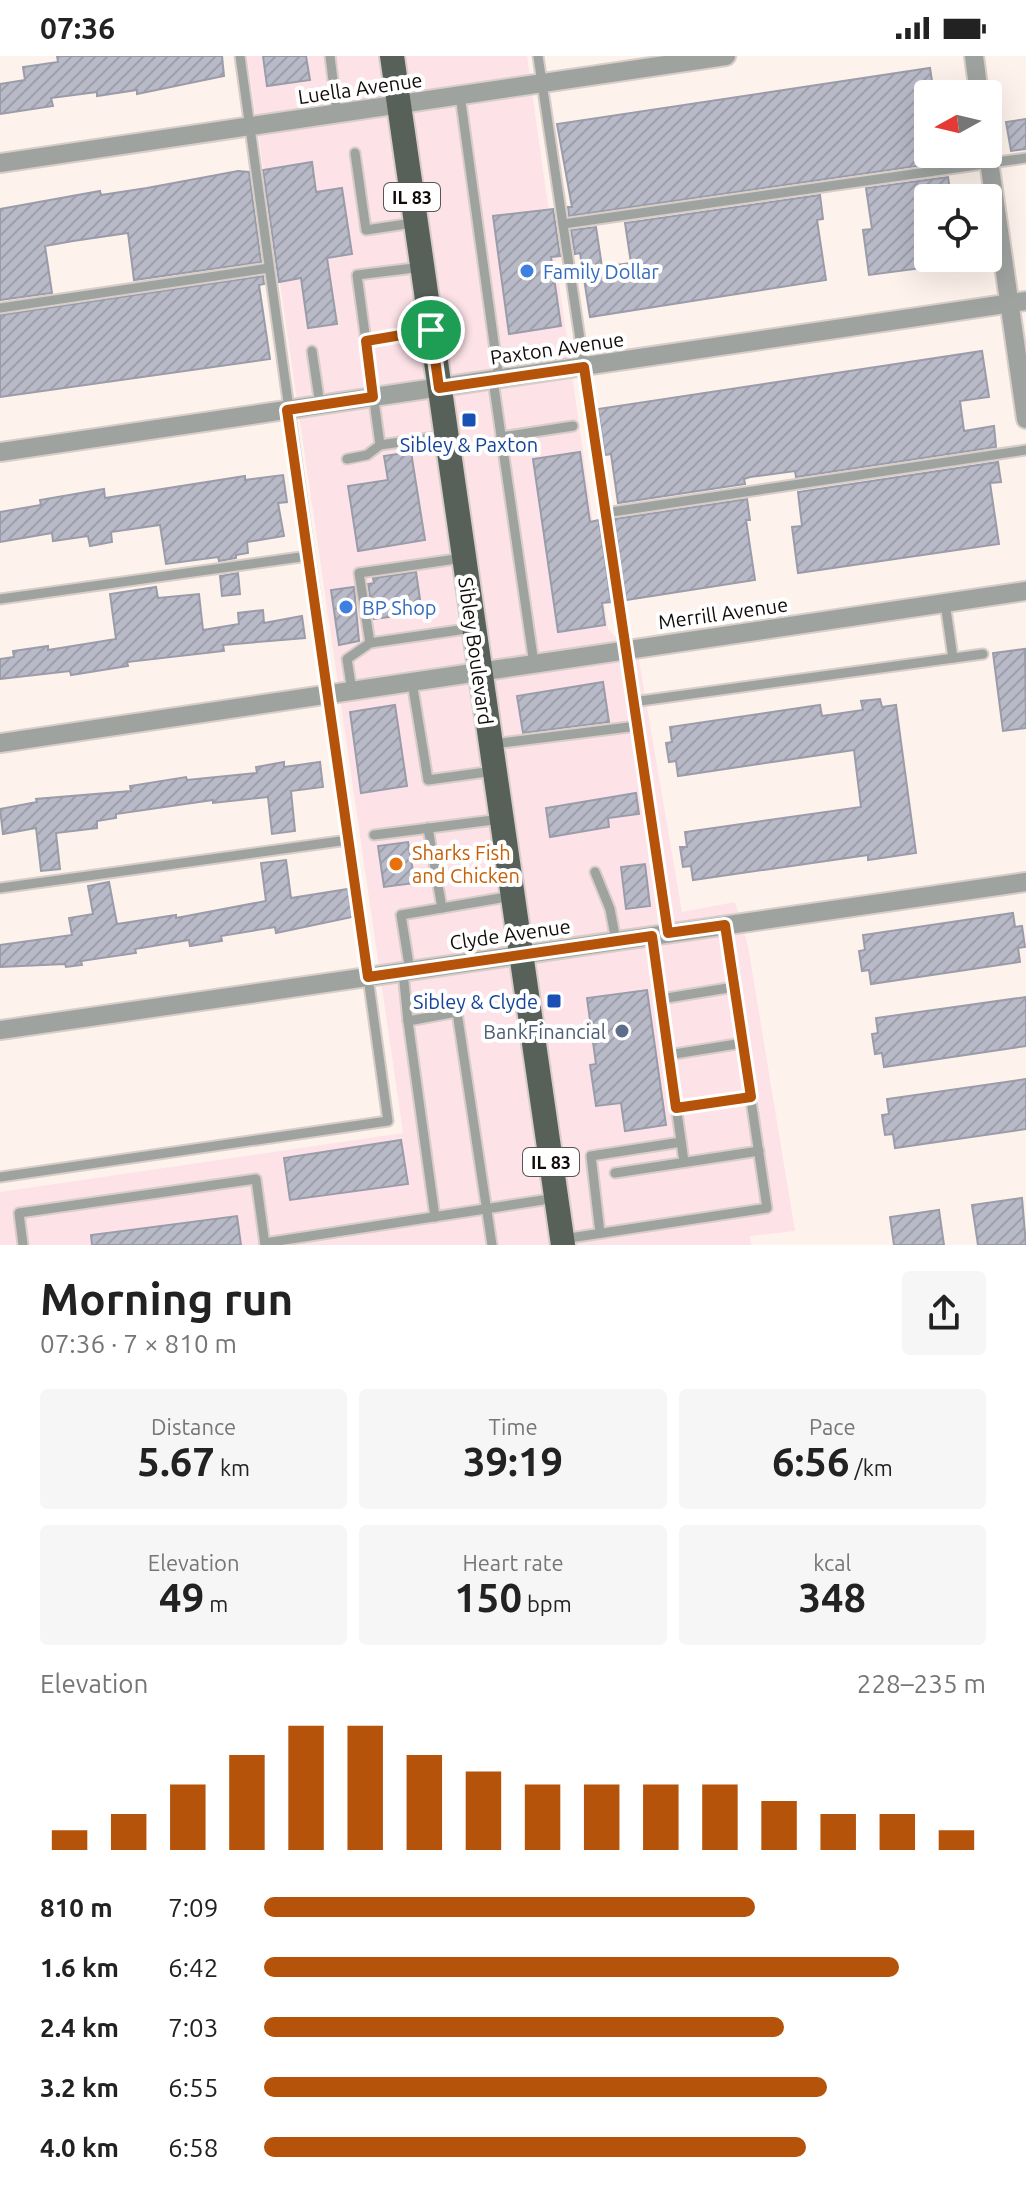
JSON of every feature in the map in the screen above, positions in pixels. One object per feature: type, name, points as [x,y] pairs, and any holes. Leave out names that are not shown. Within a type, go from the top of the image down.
[{"type":"main road","name":"Sibley Boulevard","points":[[392,56],[562,1242]]},
{"type":"street","name":"Luella Avenue","points":[[0,163],[726,56]]},
{"type":"street","points":[[974,56],[977,80]]},
{"type":"street","points":[[990,168],[1018,303],[1026,419]]},
{"type":"street","name":"Paxton Avenue","points":[[0,452],[1018,303]]},
{"type":"street","name":"Merrill Avenue","points":[[0,743],[1026,591]]},
{"type":"street","name":"Clyde Avenue","points":[[0,1030],[1026,882]]},
{"type":"lane","points":[[0,1177],[388,1121],[240,56]]},
{"type":"lane","points":[[330,56],[337,113]]},
{"type":"lane","points":[[538,56],[637,726],[660,935],[661,999],[684,1162]]},
{"type":"lane","points":[[460,95],[501,437],[534,664]]},
{"type":"lane","points":[[355,153],[366,230],[416,223]]},
{"type":"lane","points":[[1002,159],[1026,158]]},
{"type":"lane","points":[[563,224],[929,168]]},
{"type":"lane","points":[[380,445],[357,275],[422,267]]},
{"type":"lane","points":[[0,308],[269,268]]},
{"type":"lane","points":[[366,341],[431,330]]},
{"type":"lane","points":[[312,351],[320,405]]},
{"type":"lane","points":[[501,437],[573,426]]},
{"type":"lane","points":[[347,459],[367,455],[380,445],[446,436]]},
{"type":"lane","points":[[605,513],[1026,450]]},
{"type":"lane","points":[[0,599],[308,556]]},
{"type":"lane","points":[[370,643],[359,573],[463,558]]},
{"type":"lane","points":[[945,603],[953,658]]},
{"type":"lane","points":[[352,691],[347,659],[370,643],[473,628]]},
{"type":"lane","points":[[633,702],[983,654]]},
{"type":"lane","points":[[412,682],[428,780],[494,771]]},
{"type":"lane","points":[[490,745],[637,726]]},
{"type":"lane","points":[[374,835],[501,819]]},
{"type":"lane","points":[[428,828],[442,908]]},
{"type":"lane","points":[[0,888],[348,840]]},
{"type":"lane","points":[[595,872],[610,909],[616,941]]},
{"type":"lane","points":[[435,1217],[408,1021],[401,915],[512,896]]},
{"type":"lane","points":[[562,1242],[600,1233],[767,1208],[725,925]]},
{"type":"lane","points":[[661,999],[734,987]]},
{"type":"lane","points":[[408,1021],[457,1012],[492,1245]]},
{"type":"lane","points":[[668,1055],[743,1043]]},
{"type":"lane","points":[[676,1108],[751,1097]]},
{"type":"lane","points":[[600,1233],[591,1156],[681,1142]]},
{"type":"lane","points":[[615,1173],[759,1151]]},
{"type":"lane","points":[[23,1245],[19,1213],[256,1179],[265,1244],[556,1198]]},
{"type":"shaded area","points":[[247,56],[527,56],[608,629],[639,660],[682,912],[735,902],[748,946],[795,1231],[750,1236],[751,1245],[0,1245],[0,1192],[403,1133]]},
{"type":"building","points":[[57,56],[222,56],[224,76],[137,94],[137,90],[51,98],[53,106],[0,114],[0,84],[25,80],[23,67],[58,62]]},
{"type":"building","points":[[263,56],[306,56],[310,80],[267,86]]},
{"type":"building","points":[[930,68],[932,80],[914,80],[914,166],[569,216],[568,207],[572,207],[557,124]]},
{"type":"building","points":[[1026,119],[1026,149],[1011,151],[1006,122]]},
{"type":"building","points":[[312,162],[316,192],[342,188],[352,254],[327,258],[337,324],[308,328],[301,278],[279,282],[263,170]]},
{"type":"building","points":[[238,171],[249,172],[261,262],[134,280],[128,233],[73,241],[45,246],[52,293],[0,300],[0,209],[100,191],[101,195],[147,188]]},
{"type":"building","points":[[948,177],[949,184],[914,184],[914,269],[869,275],[863,230],[872,229],[866,188]]},
{"type":"building","points":[[820,195],[823,219],[817,220],[826,280],[590,317],[580,253],[575,254],[571,230],[596,227],[602,267],[631,263],[625,223]]},
{"type":"building","name":"Family Dollar","points":[[553,209],[560,256],[551,257],[561,326],[509,334],[493,216]]},
{"type":"building","points":[[263,276],[264,284],[259,285],[270,359],[0,397],[0,315]]},
{"type":"building","points":[[982,351],[989,397],[960,401],[964,431],[994,426],[996,447],[796,477],[795,471],[750,477],[744,479],[745,484],[618,503],[611,454],[605,455],[598,409]]},
{"type":"building","points":[[411,452],[425,540],[358,551],[348,486],[388,480],[384,456]]},
{"type":"building","points":[[580,452],[590,522],[599,520],[611,602],[602,603],[605,625],[558,632],[533,459]]},
{"type":"building","points":[[998,462],[1001,482],[990,483],[999,544],[798,573],[792,527],[802,526],[798,492]]},
{"type":"building","points":[[283,475],[287,502],[278,503],[284,536],[247,542],[248,553],[236,555],[236,558],[219,561],[218,557],[166,564],[160,525],[111,532],[112,542],[90,546],[88,536],[53,541],[52,533],[0,542],[0,512],[41,505],[40,500],[104,489],[105,498],[245,476],[245,480]]},
{"type":"building","points":[[747,499],[750,520],[746,520],[755,580],[626,600],[614,519]]},
{"type":"building","points":[[416,572],[422,613],[374,619],[368,584],[374,583],[373,578]]},
{"type":"building","points":[[238,573],[240,594],[222,596],[220,576]]},
{"type":"building","points":[[156,587],[158,598],[199,594],[203,630],[239,624],[238,613],[263,610],[264,623],[302,616],[305,638],[223,645],[224,651],[127,662],[128,666],[71,675],[70,671],[0,679],[0,659],[14,657],[13,651],[48,646],[48,650],[116,639],[110,594]]},
{"type":"building","name":"BP Shop","points":[[354,587],[359,641],[339,645],[331,590]]},
{"type":"building","points":[[1025,649],[1026,728],[1003,731],[993,653]]},
{"type":"building","points":[[603,682],[609,722],[523,733],[517,696]]},
{"type":"building","points":[[880,699],[882,707],[896,705],[916,853],[868,860],[868,855],[693,880],[691,866],[683,867],[680,847],[687,847],[685,832],[861,807],[854,750],[678,776],[676,761],[669,762],[666,743],[672,742],[670,727],[820,705],[822,716],[863,710],[861,701]]},
{"type":"building","points":[[395,705],[407,786],[361,793],[350,712]]},
{"type":"building","points":[[284,762],[284,767],[320,762],[323,787],[291,791],[295,831],[272,834],[268,797],[213,803],[213,800],[116,814],[116,818],[97,821],[97,828],[56,833],[60,869],[41,871],[36,828],[3,834],[0,809],[37,802],[36,799],[131,791],[130,786],[186,777],[187,780],[257,773],[256,767]]},
{"type":"building","points":[[636,793],[639,814],[608,818],[609,827],[550,837],[546,808]]},
{"type":"building","name":"Sharks Fish and Chicken","points":[[408,842],[415,883],[384,887],[378,846]]},
{"type":"building","points":[[286,860],[291,898],[348,889],[352,917],[276,933],[275,927],[221,936],[222,941],[190,946],[189,940],[135,949],[136,953],[81,961],[82,965],[0,967],[0,945],[72,935],[69,918],[93,914],[88,886],[109,882],[117,924],[176,915],[176,918],[266,901],[261,863]]},
{"type":"building","points":[[645,864],[650,906],[626,909],[621,867]]},
{"type":"building","points":[[1013,913],[1015,927],[1022,926],[1025,947],[1018,948],[1020,962],[871,984],[869,970],[862,971],[859,951],[865,950],[863,935]]},
{"type":"building","name":"BankFinancial","points":[[647,990],[666,1125],[625,1131],[621,1103],[596,1106],[590,1065],[596,1064],[587,998]]},
{"type":"building","points":[[1026,997],[1026,1046],[884,1067],[882,1053],[875,1054],[872,1034],[878,1033],[876,1018]]},
{"type":"building","points":[[1026,1079],[1026,1129],[895,1148],[893,1134],[885,1135],[882,1115],[889,1114],[887,1099]]},
{"type":"building","points":[[401,1140],[408,1184],[290,1200],[284,1158]]},
{"type":"building","points":[[1022,1198],[1026,1245],[978,1245],[972,1205]]},
{"type":"building","points":[[939,1210],[944,1245],[894,1245],[890,1217]]},
{"type":"building","points":[[237,1216],[241,1245],[92,1245],[91,1235]]},
{"type":"place","name":"Family Dollar","points":[[527,271]]},
{"type":"place","name":"Sibley & Paxton","points":[[469,420]]},
{"type":"place","name":"BP Shop","points":[[346,607]]},
{"type":"place","name":"Sharks Fish and Chicken","points":[[396,864]]},
{"type":"place","name":"Sibley & Clyde","points":[[554,1001]]},
{"type":"place","name":"BankFinancial","points":[[622,1031]]},
{"type":"route","points":[[431,330],[439,388],[584,367],[668,933],[725,925],[751,1097],[676,1108],[652,936],[368,977],[287,410],[373,397],[366,341],[431,330]]}]
